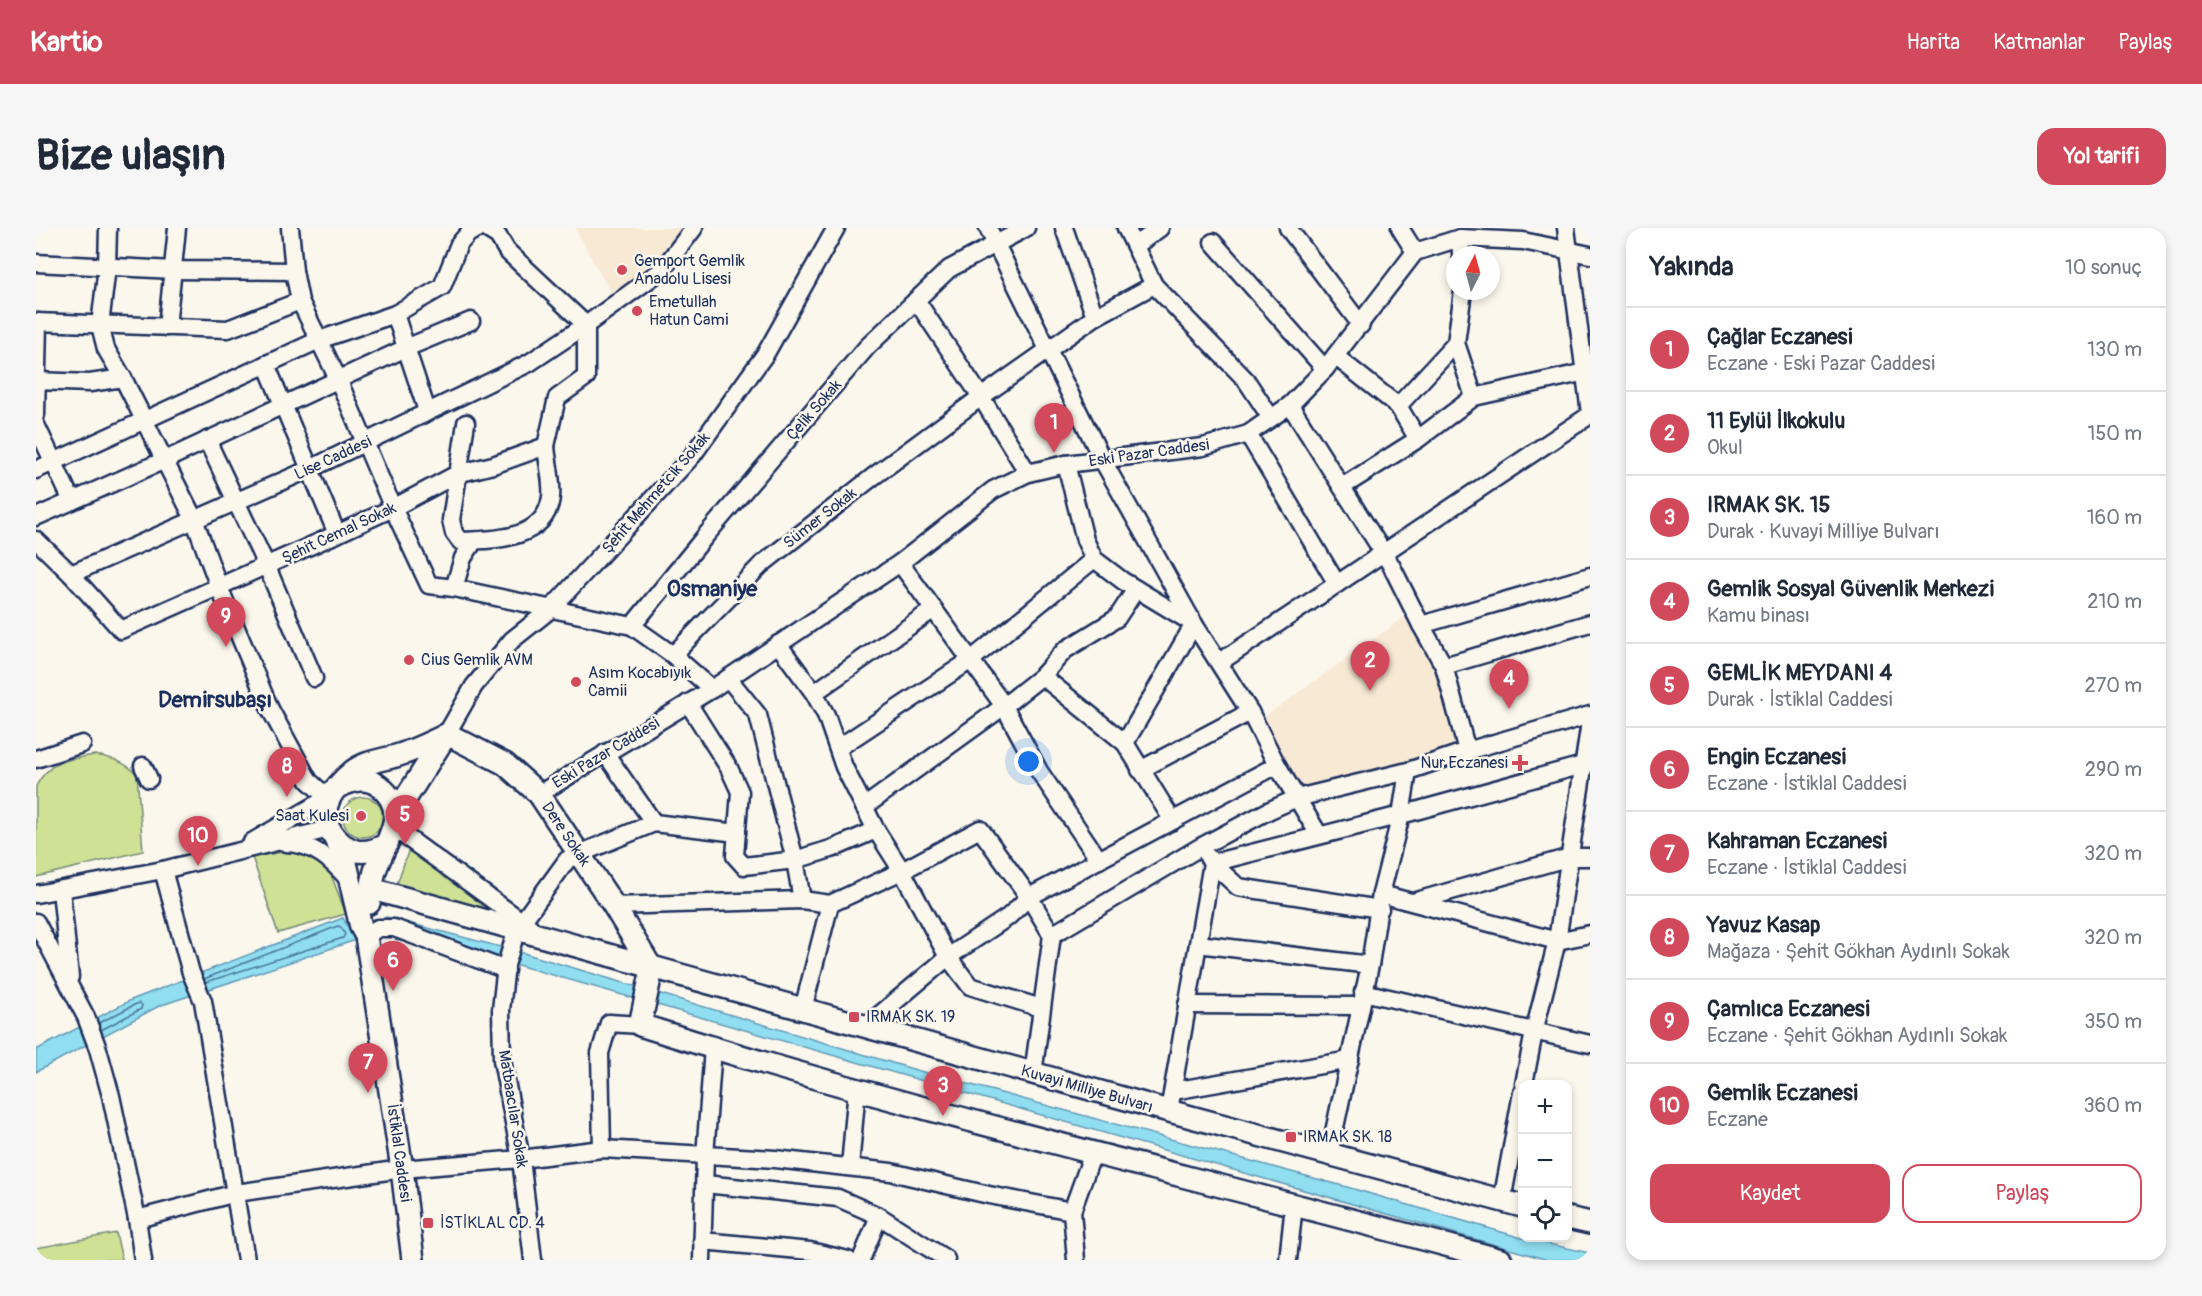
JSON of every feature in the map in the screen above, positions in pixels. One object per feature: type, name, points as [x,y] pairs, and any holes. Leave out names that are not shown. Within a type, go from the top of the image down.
[{"type":"main road","points":[[331,796],[339,787],[350,781],[362,780],[374,782],[388,793],[394,803],[392,829],[370,850],[357,851],[332,833],[326,811],[331,796],[353,771],[369,763],[400,755],[446,735]]},
{"type":"main road","points":[[363,911],[392,829],[446,735]]},
{"type":"main road","name":"Dere Sokak","points":[[446,735],[506,764],[539,794],[614,906],[650,977]]},
{"type":"main road","name":"İstiklal Caddesi","points":[[332,833],[345,859],[363,911],[402,1169],[413,1260]]},
{"type":"main road","name":"Kuvayi Milliye Bulvarı","points":[[363,911],[513,945],[538,935],[650,977],[803,1009],[1033,1074],[1171,1101],[1329,1155],[1512,1204]]},
{"type":"main road","points":[[650,977],[641,1018],[713,1048],[1093,1153],[1294,1205],[1447,1253],[1501,1260]]},
{"type":"main road","points":[[1572,1219],[1590,1223]]},
{"type":"street","points":[[108,228],[107,267],[100,325],[106,349],[146,420],[194,519],[219,587],[270,709],[309,781],[319,790],[331,796]]},
{"type":"street","points":[[167,327],[177,228]]},
{"type":"street","points":[[290,228],[294,271],[300,301],[320,339],[429,585],[454,588],[632,626],[673,655],[712,689]]},
{"type":"street","points":[[36,470],[320,339],[395,314],[442,287],[459,244],[469,233],[482,228],[498,236],[507,251],[586,326],[586,376],[557,398],[546,446],[552,496],[545,518],[536,526],[503,540],[460,542],[454,533],[451,520],[466,423]]},
{"type":"street","name":"Lise Caddesi","points":[[71,574],[310,469],[528,363],[586,326],[663,270],[694,228]]},
{"type":"street","name":"Şehit Mehmetcik Sokak","points":[[446,735],[474,686],[512,640],[551,609],[692,456],[766,353],[836,228]]},
{"type":"street","points":[[988,228],[998,244],[1103,461],[1194,624],[1250,712],[1277,765],[1319,835]]},
{"type":"street","name":"Çelik Sokak","points":[[632,626],[707,534],[867,347],[948,268],[1026,228]]},
{"type":"street","points":[[1064,228],[1095,317]]},
{"type":"street","points":[[1126,228],[1154,285],[1246,380],[1271,418]]},
{"type":"street","points":[[1135,246],[1160,228]]},
{"type":"street","points":[[1288,228],[1361,324]]},
{"type":"street","points":[[1400,228],[1415,252],[1446,249]]},
{"type":"street","points":[[1220,662],[1590,414],[1587,372],[1566,228]]},
{"type":"street","points":[[1471,246],[1523,241],[1590,255]]},
{"type":"street","points":[[1213,242],[1330,363],[1398,406],[1418,439]]},
{"type":"street","name":"Eski Pazar Caddesi","points":[[539,794],[712,689],[900,563],[993,490],[1028,472],[1066,464],[1203,447],[1248,434],[1290,405],[1330,363],[1415,252]]},
{"type":"street","points":[[36,263],[174,270],[294,271]]},
{"type":"street","name":"Sümer Sokak","points":[[673,655],[760,565],[874,476],[1095,317],[1154,285]]},
{"type":"street","points":[[916,300],[1028,472]]},
{"type":"street","points":[[1461,300],[1456,343],[1474,397]]},
{"type":"street","points":[[36,415],[37,322],[228,329],[300,301]]},
{"type":"street","points":[[395,314],[427,411]]},
{"type":"street","points":[[36,517],[406,348],[471,321]]},
{"type":"street","points":[[1398,406],[1456,343]]},
{"type":"street","points":[[266,364],[338,534]]},
{"type":"street","points":[[1342,487],[1418,439],[1474,397],[1587,372]]},
{"type":"street","points":[[36,381],[90,382],[123,378]]},
{"type":"street","points":[[1290,405],[1384,553],[1444,666],[1467,751]]},
{"type":"street","points":[[36,425],[72,501]]},
{"type":"street","points":[[1248,434],[1337,584]]},
{"type":"street","points":[[207,440],[267,567],[314,678]]},
{"type":"street","name":"Şehit Cemal Sokak","points":[[71,574],[121,630],[267,567],[393,508],[457,474],[493,465],[546,446]]},
{"type":"street","points":[[1066,464],[1085,540],[1094,559],[1136,589],[1194,624]]},
{"type":"street","points":[[36,540],[71,574]]},
{"type":"street","points":[[454,588],[463,558],[474,541]]},
{"type":"street","points":[[838,748],[972,660],[1094,559]]},
{"type":"street","points":[[900,563],[1004,706],[1039,771],[1100,860]]},
{"type":"street","points":[[1421,625],[1590,576]]},
{"type":"street","points":[[864,807],[1004,706],[1042,676],[1065,650],[1117,618],[1136,589]]},
{"type":"street","points":[[814,693],[934,609]]},
{"type":"street","points":[[1444,666],[1590,623]]},
{"type":"street","points":[[1125,743],[1194,624]]},
{"type":"street","points":[[778,644],[814,693],[826,715],[844,767],[864,807],[902,871],[948,957],[970,986],[1041,1008]]},
{"type":"street","points":[[1042,676],[1125,743],[1173,821]]},
{"type":"street","points":[[728,678],[758,715],[795,860],[802,900]]},
{"type":"street","points":[[688,703],[729,768],[740,792],[735,856],[744,866],[795,860],[834,848],[876,830]]},
{"type":"street","points":[[1140,770],[1250,712]]},
{"type":"street","points":[[1052,935],[1202,846],[1297,798],[1408,771],[1590,715]]},
{"type":"street","points":[[1525,1080],[1557,940],[1587,764],[1590,722]]},
{"type":"street","points":[[36,759],[82,744]]},
{"type":"street","points":[[605,753],[654,823]]},
{"type":"street","points":[[1212,863],[1401,815],[1587,764]]},
{"type":"street","points":[[866,1027],[948,957],[1008,917],[1029,897],[1277,765]]},
{"type":"street","points":[[1329,1155],[1370,966],[1408,771]]},
{"type":"street","points":[[239,850],[331,796]]},
{"type":"street","points":[[513,945],[567,860],[579,854],[654,823],[737,833]]},
{"type":"street","points":[[392,829],[513,945]]},
{"type":"street","points":[[614,906],[802,900],[830,903],[902,871],[980,830],[1029,897],[1052,935],[1033,1074]]},
{"type":"street","points":[[36,894],[163,870],[239,850],[332,833]]},
{"type":"street","points":[[273,843],[297,843],[317,850],[331,860],[363,911],[378,928],[393,928],[513,945]]},
{"type":"street","points":[[1202,846],[1212,863],[1238,887],[1412,902],[1557,940],[1590,934]]},
{"type":"street","points":[[1412,902],[1570,857],[1590,856]]},
{"type":"street","points":[[1212,863],[1171,1101],[1350,1060]]},
{"type":"street","points":[[163,870],[191,973],[203,1001],[246,1260]]},
{"type":"street","points":[[61,890],[71,987]]},
{"type":"street","points":[[803,1009],[830,903]]},
{"type":"street","points":[[36,922],[86,1017],[98,1049],[111,1096],[138,1219],[143,1260]]},
{"type":"street","points":[[1198,944],[1370,966]]},
{"type":"street","name":"Matbaacılar Sokak","points":[[513,945],[501,1010],[502,1060],[521,1159],[533,1260]]},
{"type":"street","points":[[1187,1005],[1361,999],[1590,1044]]},
{"type":"street","points":[[602,1149],[600,1053],[609,1023],[641,1018]]},
{"type":"street","points":[[702,1260],[705,1156],[713,1048]]},
{"type":"street","points":[[850,1167],[857,1088]]},
{"type":"street","points":[[1512,1204],[1518,1134]]},
{"type":"street","points":[[138,1219],[236,1193],[402,1169],[521,1159],[602,1149],[775,1159],[891,1172],[1072,1211]]},
{"type":"street","points":[[1076,1260],[1072,1211],[1093,1153]]},
{"type":"street","points":[[705,1184],[838,1198],[879,1216],[946,1259]]},
{"type":"street","points":[[1288,1260],[1294,1205]]},
{"type":"street","points":[[861,1260],[879,1216]]},
{"type":"street","points":[[702,1241],[810,1251],[848,1260]]},
{"type":"shaded area","name":"Gemport Gemlik Anadolu Lisesi","points":[[575,228],[692,228],[679,247],[611,294]]},
{"type":"shaded area","points":[[1409,614],[1434,666],[1455,745],[1406,763],[1299,791],[1264,717]]},
{"type":"green space","points":[[95,755],[118,761],[137,774],[143,851],[36,877],[36,786],[47,771],[61,762]]},
{"type":"green space","points":[[363,797],[377,803],[383,817],[377,831],[363,837],[349,831],[343,817],[349,803]]},
{"type":"green space","points":[[409,849],[510,914],[509,919],[396,887]]},
{"type":"green space","points":[[283,852],[315,855],[327,864],[346,914],[278,933],[252,857]]},
{"type":"green space","points":[[116,1233],[122,1260],[36,1260],[36,1248]]},
{"type":"water","points":[[386,917],[520,952],[916,1070],[1347,1187],[1518,1237],[1518,1242],[1540,1242],[1590,1253],[1590,1260],[1548,1260],[385,927]]},
{"type":"water","points":[[343,918],[356,940],[159,1006],[36,1072],[36,1050],[131,1000]]},
{"type":"place","name":"Gemport Gemlik Anadolu Lisesi","points":[[622,270]]},
{"type":"place","name":"Emetullah Hatun Cami","points":[[637,311]]},
{"type":"place","name":"Çağlar Eczanesi","points":[[1054,453]]},
{"type":"place","name":"Çamlıca Eczanesi","points":[[226,647]]},
{"type":"place","name":"Cius Gemlik AVM","points":[[409,660]]},
{"type":"place","name":"Asım Kocabıyık Camii","points":[[576,682]]},
{"type":"place","name":"11 Eylül İlkokulu","points":[[1370,691]]},
{"type":"place","name":"Gemlik Sosyal Güvenlik Merkezi","points":[[1509,709]]},
{"type":"place","name":"Nur Eczanesi","points":[[1520,763]]},
{"type":"place","name":"Yavuz Kasap","points":[[287,797]]},
{"type":"place","name":"Saat Kulesi","points":[[361,816]]},
{"type":"place","name":"GEMLİK MEYDANI 4","points":[[405,845]]},
{"type":"place","name":"Gemlik Eczanesi","points":[[198,866]]},
{"type":"place","name":"Engin Eczanesi","points":[[393,991]]},
{"type":"place","name":"IRMAK SK. 19","points":[[854,1017]]},
{"type":"place","name":"Kahraman Eczanesi","points":[[368,1093]]},
{"type":"place","name":"IRMAK SK. 15","points":[[943,1116]]},
{"type":"place","name":"IRMAK SK. 18","points":[[1291,1137]]},
{"type":"place","name":"İSTİKLAL CD. 4","points":[[428,1223]]},
{"type":"district","name":"Osmaniye","points":[[712,589]]},
{"type":"district","name":"Demirsubaşı","points":[[215,700]]}]
